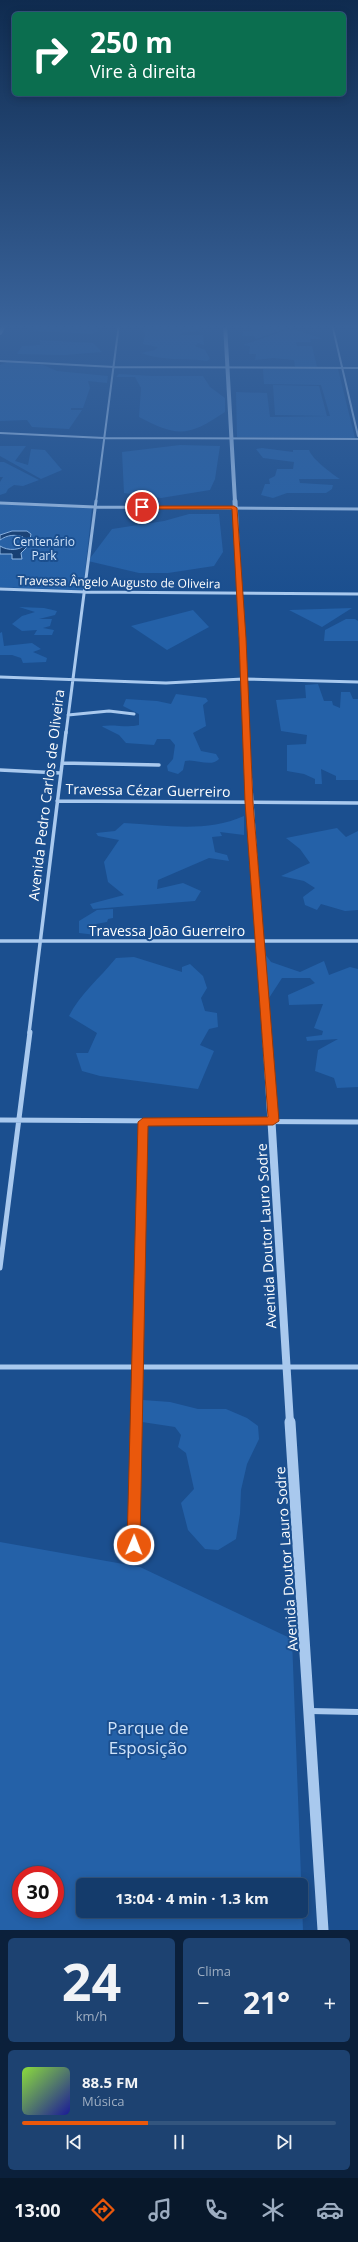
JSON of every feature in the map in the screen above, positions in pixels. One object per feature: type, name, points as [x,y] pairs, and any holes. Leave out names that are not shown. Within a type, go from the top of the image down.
[{"type":"street","name":"Avenida Pedro Carlos de Oliveira","points":[[0,1268],[41,941],[43,910],[60,773],[107,414]]},
{"type":"street","name":"Avenida Doutor Lauro Sodre","points":[[231,414],[234,508],[242,638],[249,802],[273,1121],[286,1367],[323,1930]]},
{"type":"street","points":[[353,414],[358,436]]},
{"type":"street","points":[[0,433],[104,438],[358,440]]},
{"type":"street","points":[[0,503],[95,507],[358,509]]},
{"type":"street","name":"Travessa Ângelo Augusto de Oliveira","points":[[0,589],[85,592],[358,594]]},
{"type":"street","points":[[0,677],[166,684],[243,679],[358,682]]},
{"type":"street","points":[[68,715],[109,711],[134,714]]},
{"type":"street","points":[[62,763],[159,765]]},
{"type":"street","name":"Travessa Cézar Guerreiro","points":[[0,770],[60,773]]},
{"type":"street","name":"Travessa Cézar Guerreiro","points":[[57,800],[358,803]]},
{"type":"street","name":"Travessa João Guerreiro","points":[[0,941],[358,940]]},
{"type":"street","points":[[0,1120],[143,1122],[358,1122]]},
{"type":"street","points":[[134,1545],[143,1122]]},
{"type":"street","points":[[0,1367],[358,1367]]},
{"type":"street","points":[[309,1711],[358,1712]]},
{"type":"green space","points":[[0,414],[79,414],[69,429],[32,427],[27,420],[0,421]]},
{"type":"green space","points":[[139,414],[222,414],[192,430],[182,431],[173,431],[163,428],[139,417]]},
{"type":"green space","points":[[236,414],[270,414],[270,417],[330,416],[329,414],[349,414],[355,438],[237,437]]},
{"type":"green space","points":[[326,414],[327,416],[275,415]]},
{"type":"green space","points":[[180,445],[220,446],[215,479],[210,490],[161,498],[124,493],[122,452]]},
{"type":"green space","points":[[0,446],[26,446],[15,461],[28,465],[31,449],[45,450],[62,470],[41,479],[0,456]]},
{"type":"green space","points":[[262,448],[293,452],[293,450],[309,450],[318,462],[340,479],[299,479],[300,483],[333,485],[332,489],[326,493],[287,493],[273,498],[261,495],[265,484],[270,484],[269,479],[275,476],[277,469],[293,469],[294,462],[263,458],[256,449]]},
{"type":"green space","points":[[0,462],[4,462],[39,480],[23,486],[14,485],[8,489],[6,493],[0,495],[0,482],[3,477],[0,477]]},
{"type":"green space","name":"Centenário Park","points":[[0,504],[92,508],[83,591],[0,587]]},
{"type":"green space","points":[[189,514],[219,514],[223,552],[214,566],[168,573],[139,573],[88,561],[112,529],[164,521]]},
{"type":"green space","points":[[19,607],[44,608],[57,611],[55,615],[39,619],[52,619],[50,626],[43,628],[54,630],[52,635],[34,635],[37,630],[22,631],[12,624],[22,616],[35,612]]},
{"type":"green space","points":[[352,608],[322,627],[289,610]]},
{"type":"green space","points":[[193,610],[209,627],[167,650],[131,626]]},
{"type":"green space","points":[[346,619],[355,619],[358,621],[358,641],[324,641],[325,630]]},
{"type":"green space","points":[[2,632],[4,646],[32,643],[41,649],[33,652],[47,658],[46,662],[23,663],[21,658],[12,655],[0,655],[0,633]]},
{"type":"green space","points":[[318,684],[324,701],[332,701],[333,705],[340,708],[341,692],[350,692],[353,699],[358,699],[358,780],[336,780],[336,776],[321,769],[322,784],[315,784],[315,779],[304,774],[287,771],[287,745],[306,744],[307,735],[281,731],[276,700],[306,698],[305,685]]},
{"type":"green space","points":[[176,694],[206,698],[208,701],[203,705],[206,726],[193,733],[201,751],[216,754],[219,759],[216,762],[207,763],[189,760],[185,761],[183,770],[178,774],[168,771],[167,766],[173,759],[175,745],[170,739],[157,739],[154,745],[126,743],[119,735],[102,726],[139,725],[139,714],[123,706],[126,699],[157,701],[171,704]]},
{"type":"green space","points":[[244,816],[244,835],[220,832],[222,836],[212,837],[215,852],[227,855],[229,861],[209,858],[158,880],[157,889],[183,883],[201,891],[195,901],[93,909],[90,904],[124,895],[108,882],[104,862],[119,840],[98,836],[96,833],[115,831],[124,823],[185,827],[215,825]]},
{"type":"green space","points":[[337,828],[346,837],[358,831],[358,910],[345,911],[321,904],[317,910],[305,905],[303,897],[315,888],[304,881],[281,876],[310,863],[300,849],[286,838]]},
{"type":"green space","points":[[113,909],[113,918],[108,919],[107,922],[96,924],[96,935],[79,933],[79,921],[97,910]]},
{"type":"green space","points":[[265,954],[271,962],[300,972],[324,961],[329,975],[350,967],[358,969],[358,1087],[337,1088],[334,1078],[315,1071],[318,1050],[338,1039],[307,1041],[306,1037],[322,1035],[323,1031],[314,1028],[323,1004],[289,1005],[288,995],[315,983],[310,978],[282,978],[269,998]]},
{"type":"green space","points":[[134,957],[182,972],[182,967],[190,964],[203,976],[207,988],[201,998],[205,1011],[217,1013],[218,1027],[209,1029],[200,1045],[214,1051],[198,1089],[100,1076],[82,1071],[76,1053],[88,1053],[97,1033],[69,1016],[84,993],[116,958]]},
{"type":"green space","points":[[143,1400],[170,1402],[198,1409],[226,1409],[247,1418],[258,1426],[259,1439],[247,1464],[241,1490],[240,1514],[236,1539],[218,1550],[205,1549],[188,1530],[181,1503],[194,1489],[186,1453],[178,1447],[181,1435],[175,1427],[142,1422]]},
{"type":"green space","name":"Parque de Esposição","points":[[0,1542],[140,1567],[292,1639],[301,1878],[76,1878],[76,1918],[303,1918],[303,1930],[0,1930]]},
{"type":"shaded area","points":[[12,531],[27,531],[31,534],[30,539],[33,543],[21,553],[22,559],[12,559],[12,554],[0,554],[0,546],[7,549],[18,549],[27,543],[23,537],[17,536],[8,536],[0,540],[0,535]]},
{"type":"route","points":[[134,1545],[143,1122],[273,1121],[249,802],[242,638],[234,508],[142,507]]}]
